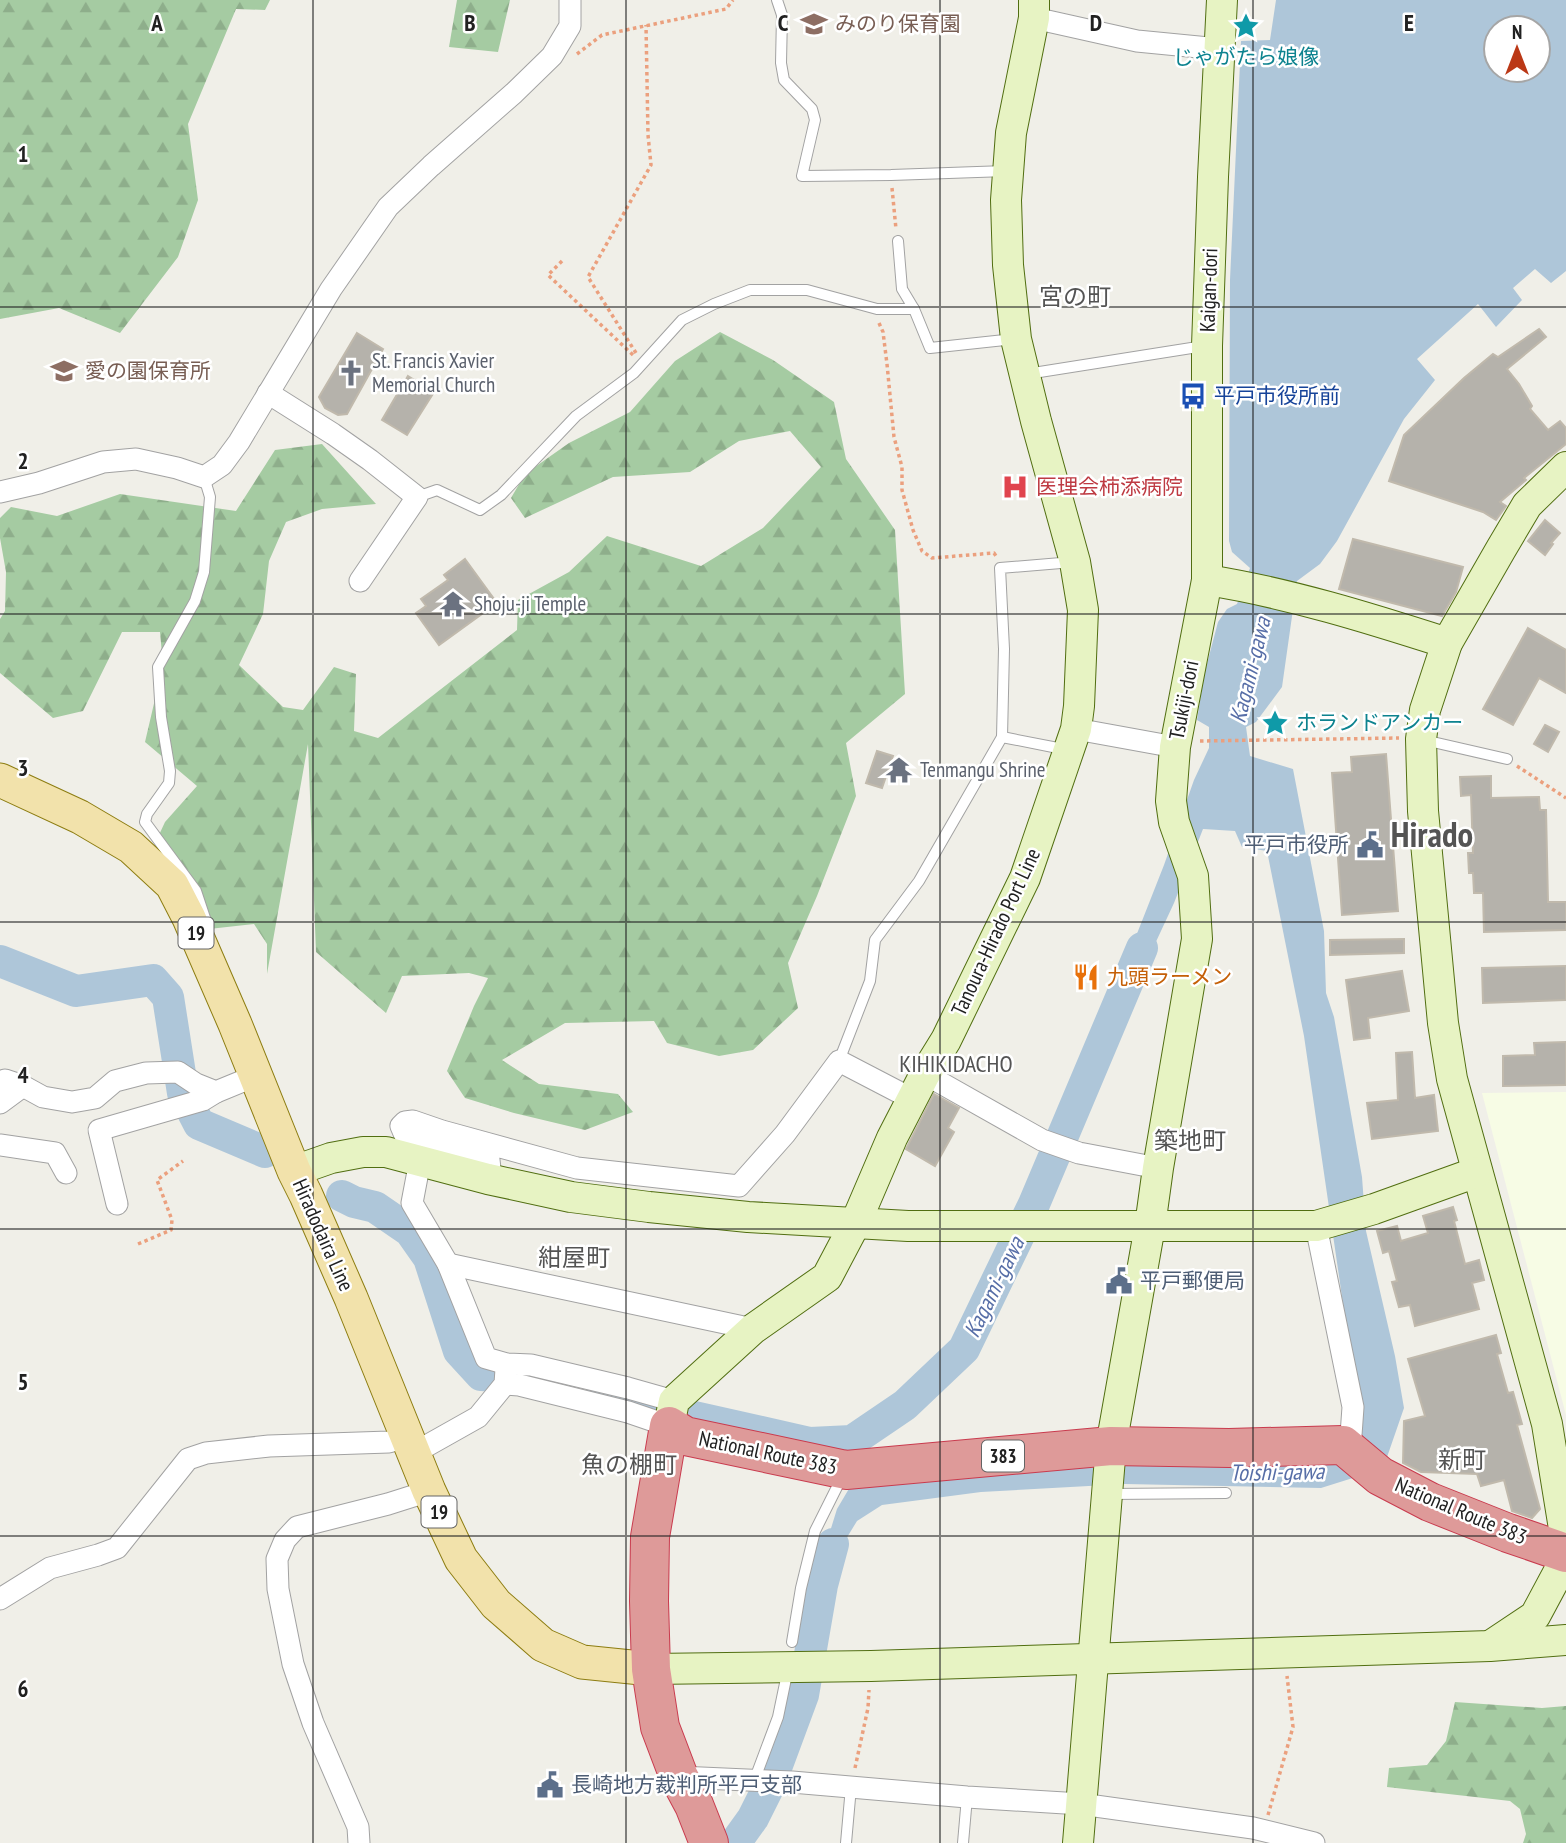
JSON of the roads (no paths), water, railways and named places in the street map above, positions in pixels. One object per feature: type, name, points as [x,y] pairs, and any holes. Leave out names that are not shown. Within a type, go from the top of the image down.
[{"type":"highway","name":"National Route 383","points":[[672,1413],[685,1436],[846,1470],[1111,1446],[1229,1448],[1343,1445],[1380,1476],[1430,1502],[1566,1556]]},
{"type":"highway","name":"National Route 383","points":[[672,1413],[650,1537],[652,1669],[660,1727],[707,1840]]},
{"type":"main road","name":"Hiradodaira Line","points":[[0,780],[80,817],[131,847],[172,885],[189,918],[210,945],[255,1076],[294,1171],[331,1249],[429,1491],[461,1559],[496,1604],[543,1645],[582,1662],[652,1669]]},
{"type":"street","points":[[0,492],[39,483],[103,462],[136,459],[204,477],[222,465],[239,442],[331,289],[388,207],[552,56],[570,26],[570,0]]},
{"type":"street","name":"Kaigan-dori","points":[[1208,580],[1207,346],[1222,0]]},
{"type":"street","points":[[1034,9],[1137,41],[1219,49]]},
{"type":"street","name":"Tanoura-Hirado Port Line","points":[[672,1413],[753,1329],[827,1277],[856,1222],[892,1138],[918,1086],[946,1040],[1025,878],[1072,740],[1079,706],[1083,610],[1075,562],[1016,338],[1008,265],[1006,200],[1011,133],[1034,9]]},
{"type":"street","points":[[268,393],[370,460],[417,498],[360,581]]},
{"type":"street","points":[[1566,467],[1527,505],[1447,643],[1425,710],[1421,739],[1423,811],[1443,1023],[1452,1079],[1547,1424],[1566,1541]]},
{"type":"street","points":[[1208,580],[1244,586],[1384,622],[1447,643]]},
{"type":"street","name":"Tsukiji-dori","points":[[1078,1843],[1111,1446],[1197,939],[1193,876],[1174,822],[1171,801],[1184,744],[1208,580]]},
{"type":"street","points":[[1072,740],[1184,744]]},
{"type":"street","points":[[488,1179],[489,1160],[404,1133],[401,1126],[405,1122],[414,1121],[577,1168],[739,1186],[785,1134],[839,1061],[918,1086],[1042,1140],[1079,1153],[1158,1168]]},
{"type":"street","points":[[0,1082],[5,1080],[43,1097],[72,1102],[95,1098],[115,1082],[146,1073],[178,1072],[205,1092]]},
{"type":"street","points":[[117,1204],[99,1130],[182,1105],[205,1092],[255,1076]]},
{"type":"street","points":[[0,1103],[23,1086]]},
{"type":"street","points":[[0,1145],[55,1153],[66,1173]]},
{"type":"street","points":[[294,1171],[331,1158],[363,1152],[386,1152],[488,1179],[571,1197],[748,1217],[908,1226],[1316,1226],[1374,1209],[1477,1172]]},
{"type":"street","points":[[420,1161],[412,1203],[448,1264],[486,1358],[519,1385],[628,1412],[672,1413]]},
{"type":"street","points":[[1316,1226],[1353,1407],[1351,1435],[1343,1445]]},
{"type":"street","points":[[448,1264],[753,1329]]},
{"type":"street","points":[[0,1599],[50,1567],[117,1548],[188,1459],[206,1453],[269,1446],[389,1442],[411,1445],[478,1417],[506,1372]]},
{"type":"street","points":[[359,1843],[358,1827],[313,1723],[293,1664],[278,1589],[277,1559],[285,1540],[297,1527],[429,1491]]},
{"type":"street","points":[[1490,1646],[1535,1616],[1566,1556]]},
{"type":"street","points":[[652,1669],[790,1654],[825,1666],[871,1666],[1490,1646],[1566,1640]]},
{"type":"street","points":[[679,1777],[792,1782],[1081,1804],[1264,1830],[1314,1843]]},
{"type":"lane","points":[[777,0],[782,15],[781,63],[784,80],[812,109],[815,120],[802,176],[1008,171]]},
{"type":"lane","points":[[898,241],[902,289],[914,309],[930,348],[1016,338]]},
{"type":"lane","points":[[417,498],[437,490],[480,510],[501,495],[576,416],[634,373],[682,320],[750,290],[807,290],[874,308],[914,309]]},
{"type":"lane","points":[[1024,374],[1207,346]]},
{"type":"lane","points":[[204,477],[210,497],[204,572],[195,601],[158,667],[170,771],[169,783],[147,814],[145,822],[196,891],[210,945]]},
{"type":"lane","points":[[839,1061],[870,981],[875,940],[919,881],[1002,737],[1004,649],[1000,568],[1075,562]]},
{"type":"lane","points":[[1002,737],[1072,740]]},
{"type":"lane","points":[[1421,739],[1507,759]]},
{"type":"lane","points":[[754,1781],[778,1717],[801,1588],[815,1531],[846,1470]]},
{"type":"lane","points":[[1107,1491],[1226,1493]]},
{"type":"lane","points":[[846,1843],[851,1787]]},
{"type":"lane","points":[[963,1843],[967,1797]]},
{"type":"water","points":[[1276,0],[1566,0],[1566,271],[1551,283],[1535,269],[1513,288],[1522,300],[1496,327],[1478,304],[1417,359],[1435,380],[1404,419],[1337,541],[1320,564],[1297,581],[1282,687],[1256,722],[1246,727],[1250,756],[1293,769],[1324,931],[1326,993],[1334,1017],[1362,1177],[1366,1231],[1395,1356],[1404,1408],[1386,1460],[1356,1477],[1321,1488],[1125,1484],[981,1492],[882,1505],[857,1521],[846,1539],[828,1589],[815,1580],[837,1509],[850,1487],[1085,1456],[1330,1463],[1362,1434],[1304,1036],[1267,851],[1242,847],[1235,831],[1203,829],[1174,903],[1134,989],[1116,987],[1194,780],[1209,748],[1209,727],[1197,720],[1204,675],[1218,622],[1227,609],[1237,604],[1250,568],[1232,552],[1229,541],[1230,280],[1241,41],[1270,40]]},
{"type":"waterway","name":"Kagami-gawa","points":[[601,1396],[810,1443],[852,1441],[905,1405],[964,1349],[1034,1204],[1142,948]]},
{"type":"waterway","name":"Kagami-gawa","points":[[0,961],[76,991],[153,980],[168,997],[183,1093],[199,1124],[265,1152]]},
{"type":"waterway","name":"Kagami-gawa","points":[[342,1196],[375,1207],[410,1231],[429,1258],[459,1351],[481,1375],[537,1380]]},
{"type":"waterway","name":"Toishi-gawa","points":[[735,1843],[753,1818],[770,1784],[803,1695],[822,1585],[833,1544]]},
{"type":"place","name":"みのり保育園","points":[[814,24]]},
{"type":"place","name":"じゃがたら娘像","points":[[1246,26]]},
{"type":"place","name":"愛の園保育所","points":[[64,371]]},
{"type":"place","name":"St. Francis Xavier Memorial Church","points":[[351,373]]},
{"type":"place","name":"平戸市役所前","points":[[1193,396]]},
{"type":"place","name":"医理会柿添病院","points":[[1015,487]]},
{"type":"place","name":"Shoju-ji Temple","points":[[453,604]]},
{"type":"place","name":"ホランドアンカー","points":[[1275,723]]},
{"type":"place","name":"Tenmangu Shrine","points":[[899,770]]},
{"type":"place","name":"平戸市役所","points":[[1370,845]]},
{"type":"place","name":"九頭ラーメン","points":[[1086,977]]},
{"type":"place","name":"平戸郵便局","points":[[1119,1281]]},
{"type":"place","name":"長崎地方裁判所平戸支部","points":[[550,1785]]},
{"type":"district","name":"宮の町","points":[[1075,297]]},
{"type":"district","name":"Hirado","points":[[1432,835]]},
{"type":"district","name":"KIHIKIDACHO","points":[[956,1064]]},
{"type":"district","name":"築地町","points":[[1190,1141]]},
{"type":"district","name":"紺屋町","points":[[574,1258]]},
{"type":"district","name":"新町","points":[[1462,1460]]},
{"type":"district","name":"魚の棚町","points":[[629,1465]]}]
